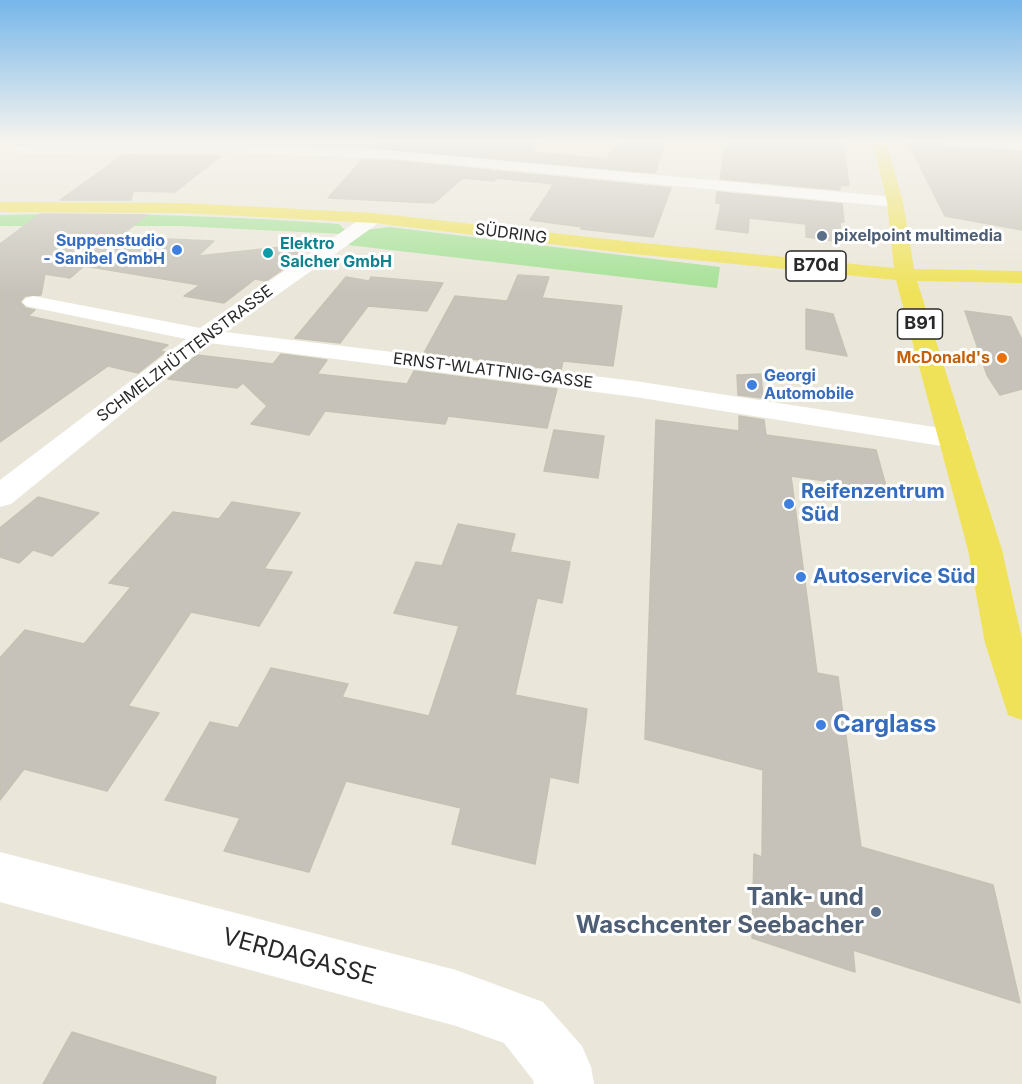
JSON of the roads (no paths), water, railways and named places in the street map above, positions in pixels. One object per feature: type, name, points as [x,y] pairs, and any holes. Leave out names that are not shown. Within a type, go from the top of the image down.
[{"type":"main road","name":"B91","points":[[892,192],[905,275],[985,550],[1004,643],[1022,701]]},
{"type":"main road","name":"SÜDRING","points":[[0,207],[195,209],[374,218],[633,248],[905,275],[1022,277]]},
{"type":"street","points":[[786,192],[895,202]]},
{"type":"street","name":"SCHMELZHÜTTENSTRASSE","points":[[0,496],[204,336],[374,218]]},
{"type":"street","name":"ERNST-WLATTNIG-GASSE","points":[[33,302],[204,336],[635,389],[954,439]]},
{"type":"street","name":"VERDAGASSE","points":[[0,877],[456,998],[523,1022],[561,1067],[564,1084]]},
{"type":"place","name":"pixelpoint multimedia","points":[[822,236]]},
{"type":"place","name":"Suppenstudio - Sanibel GmbH","points":[[177,250]]},
{"type":"place","name":"Elektro Salcher GmbH","points":[[268,253]]},
{"type":"place","name":"McDonald's","points":[[1002,358]]},
{"type":"place","name":"Georgi Automobile","points":[[752,385]]},
{"type":"place","name":"Reifenzentrum Süd","points":[[789,504]]},
{"type":"place","name":"Autoservice Süd","points":[[801,577]]},
{"type":"place","name":"Carglass","points":[[821,725]]},
{"type":"place","name":"Tank- und Waschcenter Seebacher","points":[[876,912]]}]
